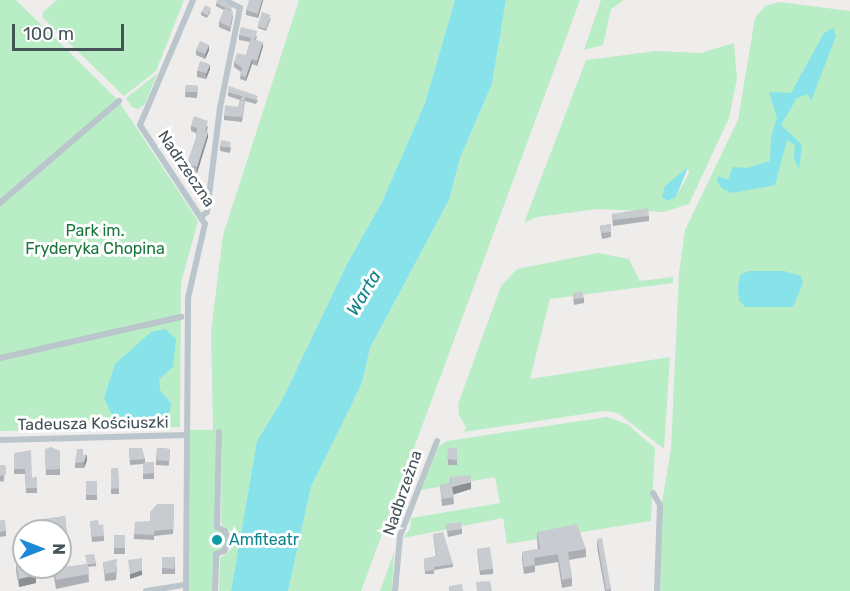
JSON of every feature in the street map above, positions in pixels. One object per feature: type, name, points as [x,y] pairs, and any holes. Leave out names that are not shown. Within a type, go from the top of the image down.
[{"type":"street","name":"Nadrzeczna","points":[[185,588],[188,298],[206,224],[140,125],[192,0]]},
{"type":"street","points":[[202,216],[207,212],[220,108],[240,8],[225,0]]},
{"type":"street","points":[[0,203],[119,101]]},
{"type":"street","points":[[0,358],[181,317]]},
{"type":"street","points":[[215,591],[216,554],[224,551],[229,542],[225,531],[217,527],[219,432]]},
{"type":"street","name":"Tadeusza Kościuszki","points":[[0,440],[187,435]]},
{"type":"street","name":"Nadbrzeżna","points":[[395,591],[400,536],[437,441]]},
{"type":"street","points":[[653,494],[660,505],[657,591]]},
{"type":"street","points":[[146,591],[185,588]]},
{"type":"green space","name":"Park im. Fryderyka Chopina","points":[[0,0],[16,0],[118,100],[198,221],[181,283],[180,427],[0,431]]},
{"type":"green space","points":[[57,0],[184,0],[156,71],[124,96],[43,18],[43,12]]},
{"type":"green space","points":[[299,0],[455,0],[425,103],[382,202],[347,264],[282,400],[257,441],[231,591],[219,591],[220,558],[231,550],[233,540],[231,531],[221,524],[222,431],[219,525],[231,534],[231,545],[218,556],[218,591],[189,591],[190,430],[213,430],[211,332],[223,235]]},
{"type":"green space","points":[[506,0],[580,0],[361,591],[288,591],[311,487],[362,383],[370,348],[449,200],[460,158],[492,84]]},
{"type":"green space","points":[[601,0],[624,0],[611,9],[603,45],[584,50]]},
{"type":"green space","points":[[780,2],[850,11],[850,591],[660,591],[662,502],[671,449],[679,273],[685,230],[738,120],[755,18],[765,6]]},
{"type":"green space","points":[[734,43],[737,79],[729,118],[689,204],[664,212],[598,209],[537,217],[524,223],[586,60],[656,51],[701,53]],"holes":[[[688,168],[689,173],[676,197],[665,186]]]},
{"type":"green space","points":[[157,74],[145,104],[138,109],[132,107],[126,98]]},
{"type":"green space","points":[[598,253],[629,259],[640,281],[673,277],[673,283],[550,299],[530,379],[670,357],[664,449],[618,413],[604,411],[464,432],[466,427],[459,415],[458,404],[501,286],[517,269]]},
{"type":"green space","points":[[607,417],[627,424],[655,448],[651,521],[507,544],[503,518],[403,538],[410,529],[411,518],[500,503],[495,477],[421,490],[438,447],[447,441]]},
{"type":"green space","points":[[394,552],[392,591],[380,591]]},
{"type":"water","name":"Warta","points":[[455,0],[506,0],[492,84],[460,158],[449,200],[370,348],[362,383],[311,487],[288,591],[231,591],[257,441],[282,400],[347,264],[382,202],[425,103]]},
{"type":"water","points":[[833,28],[836,36],[811,101],[808,94],[797,98],[781,125],[802,145],[799,170],[794,158],[795,145],[787,140],[775,185],[732,193],[723,189],[717,182],[718,176],[728,180],[733,167],[747,168],[770,161],[771,137],[777,118],[769,92],[791,93],[824,33]]},
{"type":"water","points":[[688,167],[676,197],[668,201],[662,197],[665,186]]},
{"type":"water","points":[[749,271],[784,271],[801,276],[803,283],[793,307],[745,307],[739,300],[738,287],[740,275]]},
{"type":"water","points":[[165,329],[176,339],[173,367],[159,379],[160,390],[171,403],[170,412],[147,422],[113,417],[104,398],[115,364],[151,332]]},
{"type":"building","points":[[217,0],[223,0],[232,7],[231,10],[216,3]]},
{"type":"building","points":[[249,0],[262,0],[258,14],[246,10]]},
{"type":"building","points":[[205,5],[211,8],[208,15],[201,12]]},
{"type":"building","points":[[225,8],[233,12],[230,27],[219,22]]},
{"type":"building","points":[[262,12],[271,15],[266,29],[257,26]]},
{"type":"building","points":[[241,27],[257,31],[255,39],[252,39],[263,42],[257,61],[252,59],[246,77],[240,75],[242,68],[234,62],[237,53],[246,55],[251,38],[239,35]]},
{"type":"building","points":[[200,41],[209,45],[205,54],[196,50]]},
{"type":"building","points":[[200,61],[210,64],[207,73],[197,71]]},
{"type":"building","points":[[186,85],[198,86],[198,92],[185,92]]},
{"type":"building","points":[[229,86],[258,96],[256,100],[228,92]]},
{"type":"building","points":[[242,96],[245,97],[242,117],[224,116],[225,105],[238,107]]},
{"type":"building","points":[[194,116],[208,121],[205,131],[208,132],[197,167],[187,164],[196,138],[197,128],[191,126]]},
{"type":"building","points":[[221,140],[231,142],[230,148],[220,146]]},
{"type":"building","points":[[648,208],[649,216],[613,220],[612,214]]},
{"type":"building","points":[[611,224],[611,232],[602,233],[600,226]]},
{"type":"building","points":[[582,291],[584,298],[574,299],[573,293]]},
{"type":"building","points":[[51,447],[60,451],[60,469],[46,470],[45,449]]},
{"type":"building","points":[[129,448],[142,448],[145,459],[130,460]]},
{"type":"building","points":[[157,448],[170,449],[169,461],[156,460]]},
{"type":"building","points":[[448,448],[457,448],[457,460],[447,459]]},
{"type":"building","points":[[77,449],[83,449],[83,455],[87,454],[84,462],[75,463]]},
{"type":"building","points":[[31,450],[32,478],[37,477],[37,488],[26,488],[25,469],[14,469],[14,453]]},
{"type":"building","points":[[154,462],[154,473],[143,474],[143,463]]},
{"type":"building","points":[[0,465],[6,466],[6,475],[0,476]]},
{"type":"building","points":[[118,468],[119,488],[111,489],[111,469]]},
{"type":"building","points":[[470,475],[471,482],[452,487],[454,497],[442,499],[440,485],[451,483],[450,477]]},
{"type":"building","points":[[86,481],[97,481],[97,495],[86,495]]},
{"type":"building","points":[[157,504],[174,504],[173,529],[154,531],[154,535],[134,534],[135,522],[150,521],[150,512]]},
{"type":"building","points":[[65,516],[65,519],[45,519]]},
{"type":"building","points":[[0,520],[5,520],[6,531],[0,532]]},
{"type":"building","points":[[98,520],[99,525],[103,524],[104,536],[92,537],[90,521]]},
{"type":"building","points":[[461,522],[462,529],[447,531],[446,524]]},
{"type":"building","points":[[577,524],[586,549],[568,552],[572,578],[562,580],[558,554],[534,558],[535,565],[524,567],[522,552],[540,549],[537,532]]},
{"type":"building","points":[[443,532],[453,564],[425,571],[424,559],[437,556],[433,534]]},
{"type":"building","points":[[114,535],[125,535],[125,548],[114,548]]},
{"type":"building","points":[[602,538],[611,589],[606,590],[597,539]]},
{"type":"building","points":[[490,547],[493,569],[480,571],[477,549]]},
{"type":"building","points":[[94,554],[96,563],[87,564],[85,555]]},
{"type":"building","points":[[162,557],[175,557],[174,569],[162,568]]},
{"type":"building","points":[[142,558],[142,570],[130,574],[128,560]]},
{"type":"building","points":[[117,559],[116,572],[105,574],[103,562]]},
{"type":"building","points":[[88,564],[89,574],[72,577],[72,566]]},
{"type":"building","points":[[490,581],[492,591],[477,591],[476,582]]},
{"type":"building","points":[[462,584],[463,591],[449,591],[449,586]]},
{"type":"place","name":"Amfiteatr","points":[[217,540]]}]
